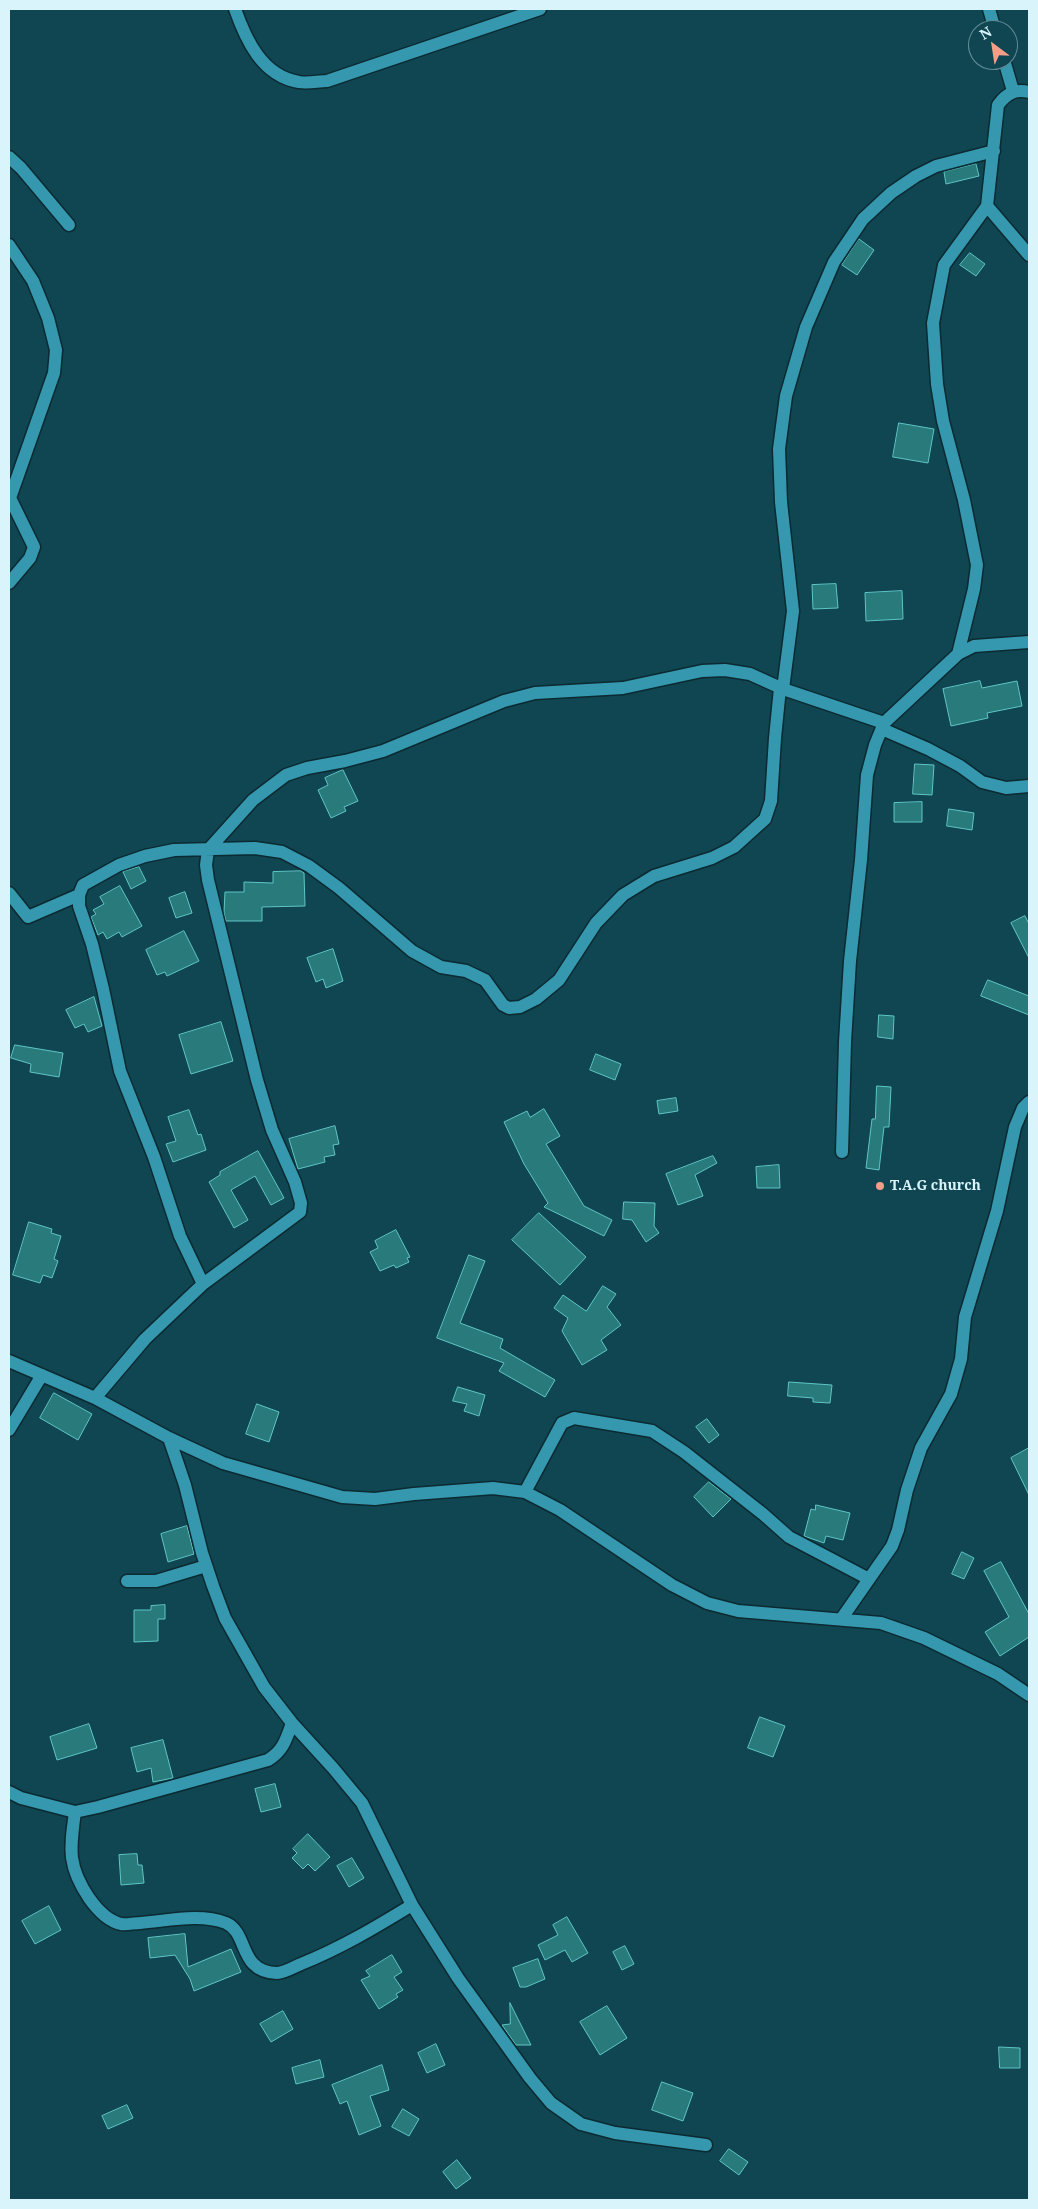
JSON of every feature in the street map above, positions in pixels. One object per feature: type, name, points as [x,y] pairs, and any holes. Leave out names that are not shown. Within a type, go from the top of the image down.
[{"type":"street","points":[[235,9],[244,32],[258,57],[278,74],[299,82],[327,81],[540,9]]},
{"type":"street","points":[[1007,70],[1013,91]]},
{"type":"street","points":[[958,654],[978,565],[964,500],[943,421],[937,384],[933,323],[944,265],[987,206],[998,105],[1004,96],[1013,91],[1029,92]]},
{"type":"street","points":[[203,1284],[180,1236],[154,1157],[120,1071],[101,980],[79,906],[79,895],[83,885],[145,856],[174,850],[255,848],[282,852],[309,866],[332,883],[412,951],[441,967],[466,971],[485,980],[503,1005],[509,1008],[520,1007],[536,998],[559,980],[596,923],[623,896],[654,876],[712,858],[734,847],[765,819],[771,802],[782,688],[792,611],[781,502],[779,449],[786,396],[806,327],[834,262],[848,238],[891,193],[916,176],[936,166],[994,151]]},
{"type":"street","points":[[9,157],[21,168],[69,225]]},
{"type":"street","points":[[987,206],[1029,255]]},
{"type":"street","points":[[9,245],[33,281],[48,318],[56,350],[54,373],[10,498],[34,547],[30,558],[9,583]]},
{"type":"street","points":[[842,1152],[845,1042],[867,775],[883,726],[958,654],[974,646],[1029,642]]},
{"type":"street","points":[[95,1398],[145,1339],[203,1284],[300,1212],[301,1203],[295,1182],[272,1130],[257,1080],[208,880],[206,865],[208,850],[253,800],[286,775],[307,768],[383,751],[504,701],[535,693],[623,688],[702,671],[725,670],[750,674],[883,726],[960,766],[982,782],[1006,788],[1029,786]]},
{"type":"street","points":[[9,893],[28,917],[79,895]]},
{"type":"street","points":[[842,1618],[892,1546],[898,1530],[907,1490],[921,1448],[951,1394],[961,1359],[965,1317],[997,1211],[1015,1127],[1023,1108],[1029,1102]]},
{"type":"street","points":[[9,1361],[95,1398],[169,1438],[223,1463],[342,1497],[374,1499],[494,1488],[525,1492],[560,1510],[672,1584],[707,1603],[738,1611],[842,1618],[880,1623],[924,1638],[998,1674],[1029,1695]]},
{"type":"street","points":[[9,1430],[42,1375]]},
{"type":"street","points":[[525,1492],[562,1423],[574,1418],[652,1431],[684,1452],[763,1514],[789,1538],[869,1579]]},
{"type":"street","points":[[169,1438],[185,1485],[206,1566],[225,1618],[264,1688],[292,1724],[333,1768],[362,1803],[412,1905],[486,2020],[530,2078],[552,2104],[581,2124],[615,2133],[706,2145]]},
{"type":"street","points":[[127,1581],[156,1581],[206,1566]]},
{"type":"street","points":[[9,1792],[22,1798],[75,1812],[268,1760],[278,1754],[284,1747],[292,1724]]},
{"type":"street","points":[[75,1812],[70,1848],[73,1868],[81,1886],[94,1905],[111,1920],[122,1924],[185,1919],[218,1920],[230,1925],[238,1935],[248,1959],[263,1970],[278,1973],[316,1958],[349,1943],[412,1905]]},
{"type":"building","points":[[976,164],[979,176],[946,184],[944,172]]},
{"type":"building","points":[[859,239],[874,250],[857,275],[842,265]]},
{"type":"building","points":[[970,253],[985,264],[976,276],[960,265]]},
{"type":"building","points":[[899,423],[934,429],[928,463],[893,457]]},
{"type":"building","points":[[836,584],[838,608],[813,609],[812,585]]},
{"type":"building","points":[[902,591],[903,619],[866,621],[865,593]]},
{"type":"building","points":[[980,681],[982,688],[1017,681],[1022,706],[987,713],[988,718],[951,726],[943,689]]},
{"type":"building","points":[[915,764],[934,765],[932,795],[913,794]]},
{"type":"building","points":[[343,770],[358,801],[344,807],[346,811],[331,818],[318,790],[328,785],[325,778]]},
{"type":"building","points":[[922,802],[922,822],[894,822],[894,803]]},
{"type":"building","points":[[949,809],[974,813],[972,830],[947,826]]},
{"type":"building","points":[[139,867],[146,881],[131,889],[123,872]]},
{"type":"building","points":[[301,871],[304,873],[305,906],[262,907],[262,921],[226,921],[224,913],[225,892],[244,892],[244,882],[273,883],[273,872]]},
{"type":"building","points":[[120,886],[142,926],[122,937],[119,932],[107,939],[103,932],[98,935],[91,917],[96,914],[93,910],[104,904],[100,897]]},
{"type":"building","points":[[185,892],[192,913],[176,918],[169,898]]},
{"type":"building","points":[[1025,916],[1029,924],[1029,958],[1011,923]]},
{"type":"building","points":[[184,931],[199,961],[167,976],[165,972],[157,975],[146,950]]},
{"type":"building","points":[[333,949],[343,981],[326,988],[323,979],[316,982],[307,958]]},
{"type":"building","points":[[988,980],[1029,996],[1029,1015],[981,996]]},
{"type":"building","points":[[94,997],[102,1026],[88,1032],[84,1024],[75,1028],[66,1010]]},
{"type":"building","points":[[879,1015],[894,1016],[893,1039],[878,1037]]},
{"type":"building","points":[[221,1022],[233,1061],[191,1074],[179,1035]]},
{"type":"building","points":[[15,1045],[63,1053],[59,1077],[30,1072],[31,1064],[11,1058]]},
{"type":"building","points":[[596,1054],[621,1064],[615,1080],[590,1070]]},
{"type":"building","points":[[877,1086],[891,1087],[889,1127],[884,1127],[879,1170],[866,1168],[872,1119],[875,1119]]},
{"type":"building","points":[[676,1098],[678,1111],[659,1114],[657,1101]]},
{"type":"building","points":[[544,1109],[560,1136],[546,1144],[584,1206],[612,1220],[604,1236],[544,1207],[548,1203],[524,1164],[504,1122],[527,1111],[530,1117]]},
{"type":"building","points":[[189,1110],[198,1135],[201,1134],[206,1150],[173,1162],[166,1144],[176,1141],[168,1117]]},
{"type":"building","points":[[335,1126],[339,1144],[333,1145],[335,1155],[324,1157],[325,1162],[298,1169],[289,1139]]},
{"type":"building","points":[[258,1151],[284,1198],[271,1205],[255,1176],[231,1190],[248,1220],[234,1228],[209,1182],[220,1175],[220,1172]]},
{"type":"building","points":[[713,1156],[717,1163],[695,1175],[703,1196],[678,1205],[666,1174]]},
{"type":"building","points":[[779,1165],[780,1188],[757,1188],[756,1167]]},
{"type":"building","points":[[624,1202],[655,1203],[654,1226],[659,1233],[646,1242],[632,1220],[623,1219]]},
{"type":"building","points":[[539,1213],[586,1257],[560,1285],[512,1240]]},
{"type":"building","points":[[29,1222],[52,1229],[51,1233],[61,1236],[54,1259],[58,1261],[52,1278],[43,1275],[40,1283],[13,1275]]},
{"type":"building","points":[[396,1230],[410,1257],[407,1258],[409,1262],[396,1268],[394,1265],[380,1271],[370,1252],[378,1248],[375,1241]]},
{"type":"building","points":[[469,1255],[485,1261],[460,1323],[503,1339],[500,1348],[555,1380],[545,1397],[499,1371],[504,1363],[437,1338]]},
{"type":"building","points":[[603,1286],[616,1294],[607,1307],[621,1325],[601,1340],[607,1350],[582,1365],[562,1331],[568,1318],[554,1308],[563,1295],[586,1311]]},
{"type":"building","points":[[789,1382],[832,1385],[830,1403],[813,1402],[813,1398],[788,1396]]},
{"type":"building","points":[[458,1387],[485,1395],[479,1416],[464,1411],[467,1404],[453,1401]]},
{"type":"building","points":[[54,1393],[92,1414],[78,1440],[40,1418]]},
{"type":"building","points":[[257,1404],[279,1412],[269,1442],[246,1434]]},
{"type":"building","points":[[707,1419],[719,1435],[709,1443],[696,1427]]},
{"type":"building","points":[[1029,1448],[1029,1495],[1011,1458]]},
{"type":"building","points":[[709,1482],[731,1499],[713,1517],[694,1497]]},
{"type":"building","points":[[816,1505],[850,1513],[843,1540],[826,1536],[824,1543],[804,1536],[811,1509],[815,1510]]},
{"type":"building","points":[[187,1526],[194,1554],[168,1562],[161,1534]]},
{"type":"building","points":[[962,1552],[974,1558],[964,1579],[952,1574]]},
{"type":"building","points":[[1001,1562],[1029,1614],[1029,1637],[1000,1656],[985,1632],[1009,1617],[984,1571]]},
{"type":"building","points":[[165,1605],[165,1619],[158,1619],[158,1641],[134,1642],[134,1610],[151,1610],[151,1606]]},
{"type":"building","points":[[760,1717],[785,1726],[773,1757],[748,1748]]},
{"type":"building","points":[[89,1724],[97,1748],[57,1760],[50,1737]]},
{"type":"building","points":[[163,1740],[173,1778],[153,1782],[151,1768],[137,1772],[131,1748]]},
{"type":"building","points":[[275,1784],[281,1807],[261,1812],[255,1789]]},
{"type":"building","points":[[308,1834],[330,1857],[315,1871],[308,1864],[303,1869],[292,1858],[297,1853],[293,1849]]},
{"type":"building","points":[[137,1854],[138,1865],[142,1865],[144,1883],[121,1885],[119,1855]]},
{"type":"building","points":[[352,1858],[364,1878],[349,1887],[337,1866]]},
{"type":"building","points":[[49,1906],[61,1930],[35,1944],[22,1921]]},
{"type":"building","points":[[567,1917],[588,1953],[572,1962],[565,1950],[545,1960],[538,1945],[558,1935],[553,1925]]},
{"type":"building","points":[[185,1934],[188,1967],[231,1949],[241,1972],[194,1991],[190,1979],[175,1955],[150,1958],[148,1938]]},
{"type":"building","points":[[625,1946],[634,1964],[622,1970],[613,1952]]},
{"type":"building","points":[[392,1955],[402,1972],[394,1977],[403,1990],[396,1994],[398,1997],[379,2009],[361,1980],[370,1976],[366,1971]]},
{"type":"building","points":[[538,1959],[545,1979],[526,1987],[520,1987],[513,1968]]},
{"type":"building","points":[[510,2003],[531,2045],[516,2045],[502,2025],[510,2024]]},
{"type":"building","points":[[607,2006],[627,2038],[600,2055],[580,2022]]},
{"type":"building","points":[[283,2011],[293,2029],[271,2042],[260,2024]]},
{"type":"building","points":[[436,2044],[445,2065],[427,2073],[418,2053]]},
{"type":"building","points":[[999,2047],[1020,2048],[1020,2068],[1000,2068]]},
{"type":"building","points":[[320,2060],[324,2077],[296,2084],[292,2068]]},
{"type":"building","points":[[382,2065],[389,2090],[370,2096],[381,2126],[359,2135],[347,2101],[340,2104],[332,2085]]},
{"type":"building","points":[[662,2082],[693,2093],[683,2121],[652,2110]]},
{"type":"building","points":[[127,2105],[133,2118],[108,2129],[102,2116]]},
{"type":"building","points":[[403,2109],[419,2119],[409,2136],[392,2127]]},
{"type":"building","points":[[729,2149],[748,2162],[739,2175],[720,2161]]},
{"type":"building","points":[[457,2160],[471,2178],[456,2189],[443,2172]]},
{"type":"place","name":"T.A.G church","points":[[880,1186]]}]
